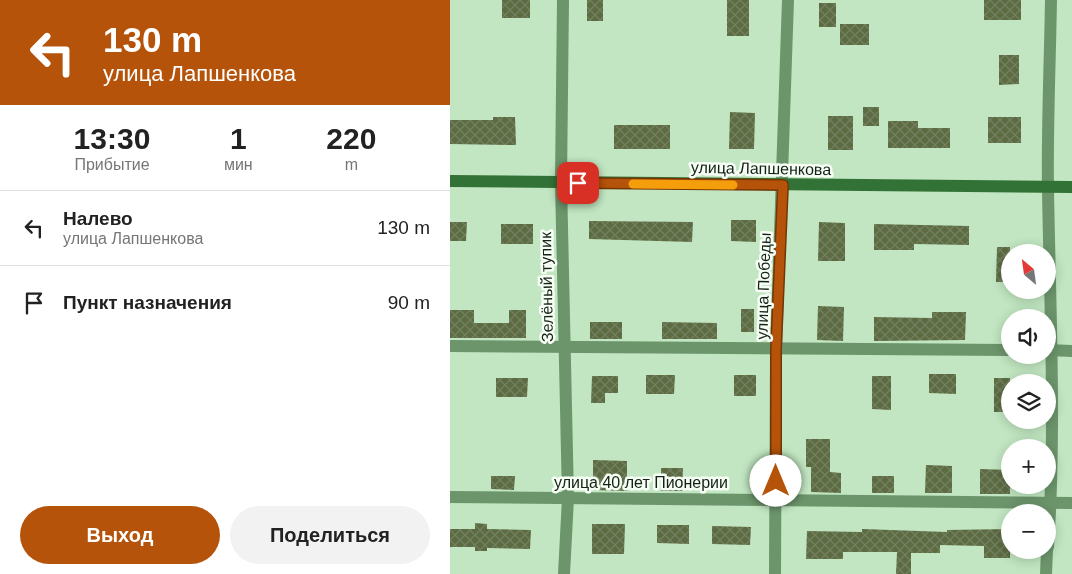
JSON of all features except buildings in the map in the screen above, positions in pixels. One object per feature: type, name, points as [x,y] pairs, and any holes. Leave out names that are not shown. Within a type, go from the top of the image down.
[{"type":"street","name":"Зелёный тупик","points":[[563,0],[561,182],[563,347],[568,498],[564,574]]},
{"type":"street","name":"улица Победы","points":[[775,574],[776,349],[788,0]]},
{"type":"street","points":[[1049,309],[1048,187],[1051,0]]},
{"type":"street","name":"улица Лапшенкова","points":[[450,181],[1072,187]]},
{"type":"street","points":[[450,346],[1001,350]]},
{"type":"street","points":[[1056,350],[1072,350]]},
{"type":"street","points":[[1050,364],[1051,502]]},
{"type":"street","name":"улица 40 лет Пионерии","points":[[450,497],[1072,503]]},
{"type":"street","points":[[1046,574],[1047,559]]},
{"type":"slow traffic","points":[[633,184],[733,185]]},
{"type":"route","points":[[578,183],[783,185],[776,349],[776,481]]}]
